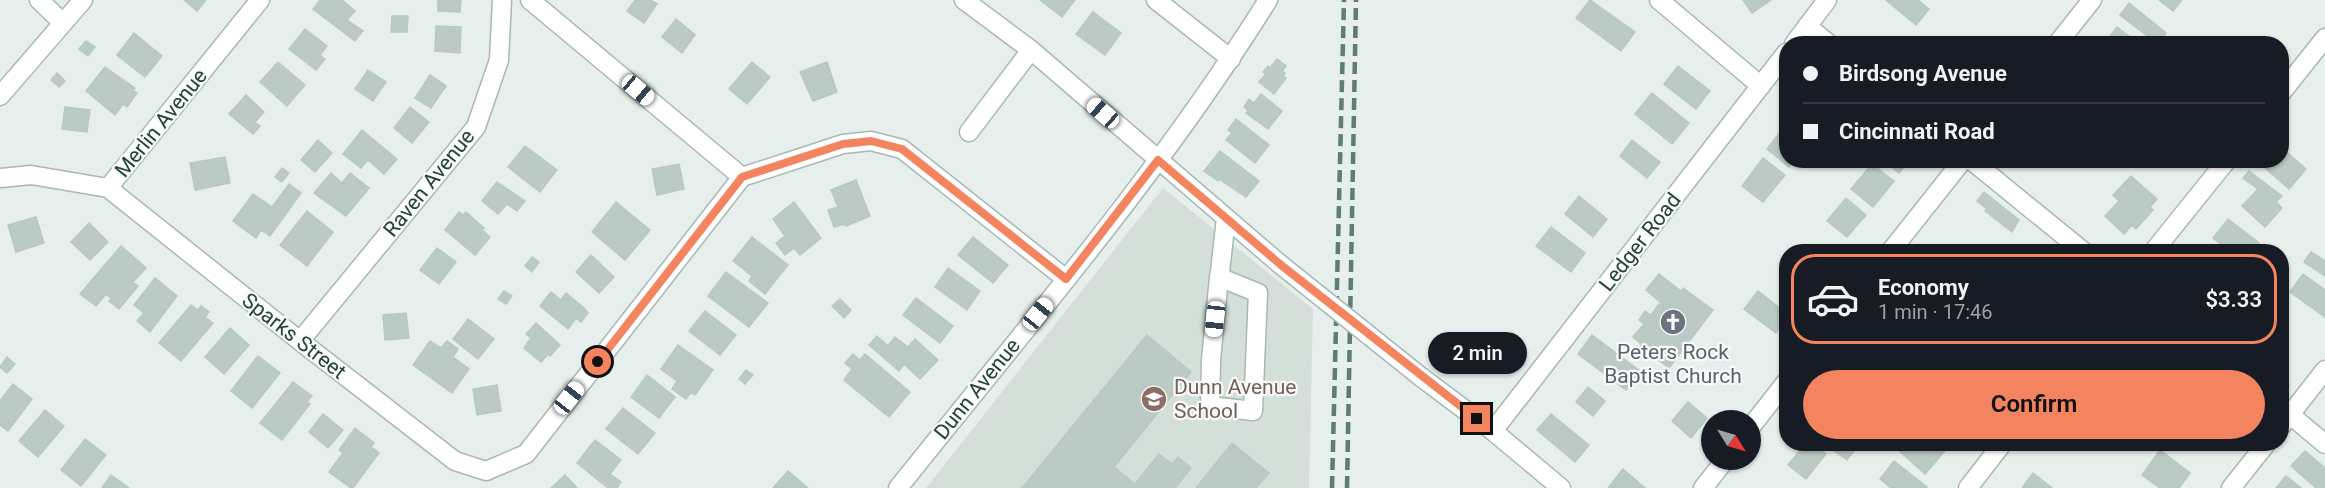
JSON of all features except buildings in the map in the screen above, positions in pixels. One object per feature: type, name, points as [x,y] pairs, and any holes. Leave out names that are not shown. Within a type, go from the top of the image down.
[{"type":"street","points":[[39,0],[63,22]]},
{"type":"street","points":[[0,96],[83,0]]},
{"type":"street","name":"Merlin Avenue","points":[[0,178],[31,175],[108,188],[260,0]]},
{"type":"street","name":"Raven Avenue","points":[[300,342],[476,127],[499,60],[502,0]]},
{"type":"street","points":[[530,0],[742,177],[843,144],[871,141],[902,149],[1066,279]]},
{"type":"street","points":[[964,0],[1031,50],[1281,265],[1421,377],[1493,431],[1561,488]]},
{"type":"street","points":[[1156,0],[1231,59]]},
{"type":"street","name":"Dunn Avenue","points":[[898,488],[1066,279],[1158,160],[1231,59],[1268,0]]},
{"type":"street","points":[[1659,0],[1761,86]]},
{"type":"street","points":[[1800,36],[1827,0]]},
{"type":"street","points":[[2063,36],[2092,0]]},
{"type":"street","points":[[1807,26],[1819,36]]},
{"type":"street","points":[[2289,83],[2325,38]]},
{"type":"street","points":[[969,132],[1031,50]]},
{"type":"street","name":"Ledger Road","points":[[1493,431],[1779,62]]},
{"type":"street","points":[[1896,244],[1957,168]]},
{"type":"street","points":[[1981,168],[2074,244]]},
{"type":"street","points":[[2159,244],[2221,168]]},
{"type":"street","name":"Sparks Street","points":[[108,188],[300,342],[455,461],[486,471],[526,454],[742,177]]},
{"type":"street","points":[[1219,277],[1258,293],[1253,411],[1210,406],[1211,360],[1219,277],[1226,218]]},
{"type":"street","points":[[2289,410],[2325,370]]},
{"type":"street","points":[[1761,414],[1779,391]]},
{"type":"street","points":[[2289,419],[2325,444]]},
{"type":"street","points":[[1968,488],[1997,451]]},
{"type":"street","points":[[2231,488],[2260,451]]},
{"type":"street","points":[[1702,488],[1717,470]]},
{"type":"shaded area","name":"Dunn Avenue School","points":[[1163,188],[1313,309],[1309,488],[926,488]]},
{"type":"railway","points":[[1332,488],[1344,0]]},
{"type":"railway","points":[[1347,488],[1356,0]]},
{"type":"place","name":"Peters Rock Baptist Church","points":[[1673,322]]},
{"type":"place","name":"Dunn Avenue School","points":[[1154,399]]},
{"type":"route","points":[[598,362],[742,177],[843,144],[871,141],[902,149],[1066,279],[1158,160],[1281,265],[1477,419]]}]
